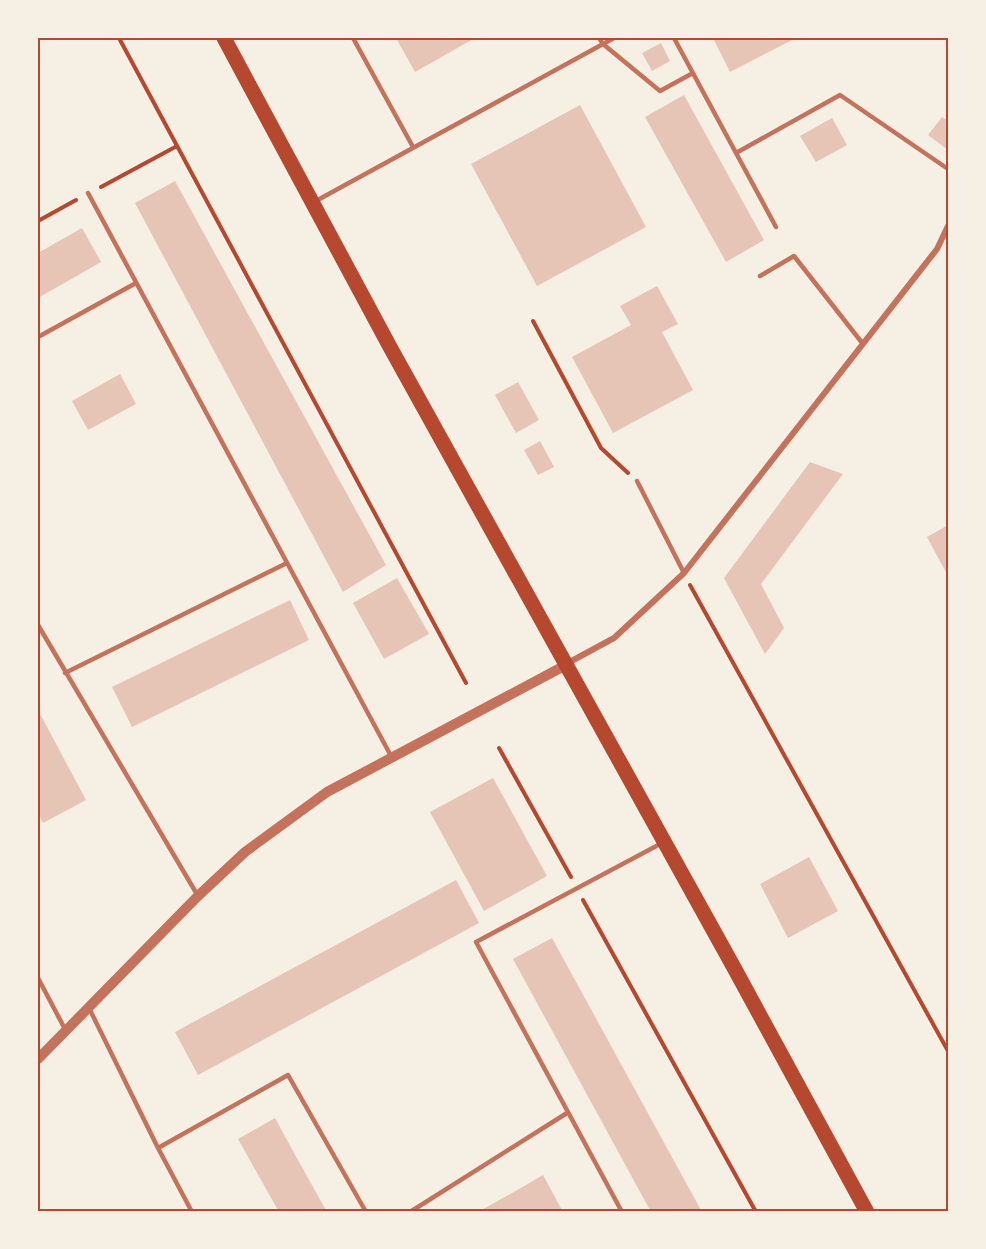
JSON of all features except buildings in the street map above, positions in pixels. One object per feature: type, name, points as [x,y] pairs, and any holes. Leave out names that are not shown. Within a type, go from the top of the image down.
[{"type":"main road","points":[[224,38],[390,347],[867,1212]]},
{"type":"street","points":[[38,1059],[198,896],[245,852],[327,792],[614,638],[684,573],[937,249],[948,225]]},
{"type":"lane","points":[[353,38],[413,147]]},
{"type":"lane","points":[[599,38],[603,44],[660,91],[693,74]]},
{"type":"lane","points":[[314,202],[614,38]]},
{"type":"lane","points":[[674,38],[776,227]]},
{"type":"lane","points":[[736,153],[840,95],[948,169]]},
{"type":"lane","points":[[88,194],[391,756]]},
{"type":"lane","points":[[760,276],[794,256],[863,344]]},
{"type":"lane","points":[[38,337],[136,283]]},
{"type":"lane","points":[[637,482],[684,573]]},
{"type":"lane","points":[[64,673],[287,563]]},
{"type":"lane","points":[[38,625],[64,673],[198,896]]},
{"type":"lane","points":[[622,1212],[476,942],[664,842]]},
{"type":"lane","points":[[38,978],[66,1030]]},
{"type":"lane","points":[[89,1008],[192,1212]]},
{"type":"lane","points":[[158,1148],[288,1075],[366,1212]]},
{"type":"lane","points":[[410,1212],[567,1113]]},
{"type":"path","points":[[119,38],[466,683]]},
{"type":"path","points":[[38,221],[177,146]]},
{"type":"path","points":[[533,321],[601,448],[637,482]]},
{"type":"path","points":[[684,573],[948,1051]]},
{"type":"path","points":[[499,748],[756,1212]]}]
